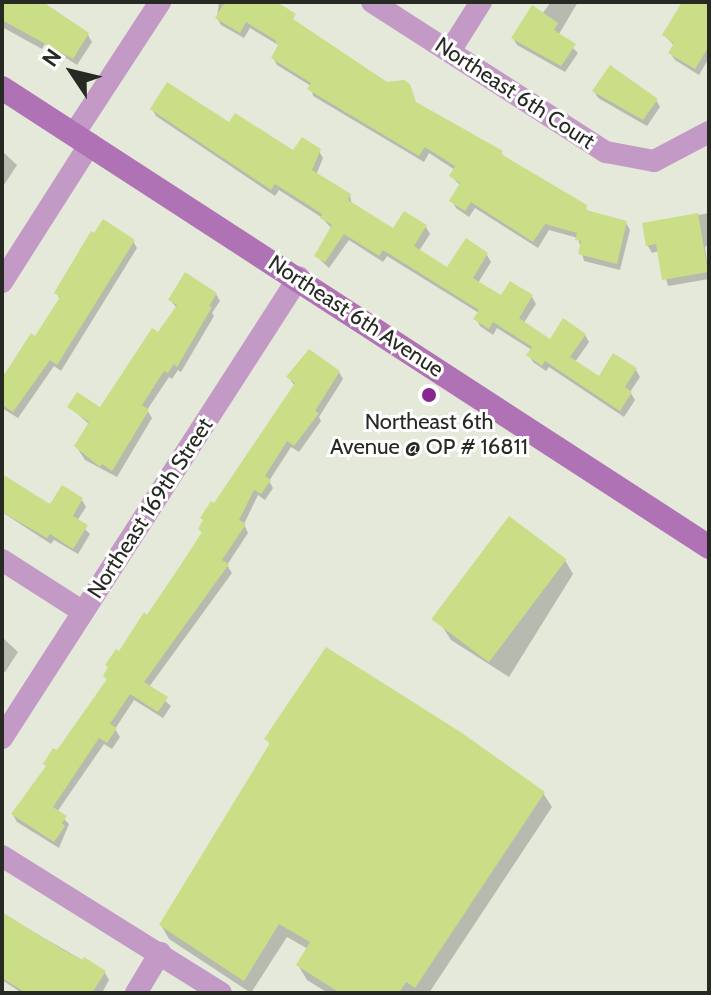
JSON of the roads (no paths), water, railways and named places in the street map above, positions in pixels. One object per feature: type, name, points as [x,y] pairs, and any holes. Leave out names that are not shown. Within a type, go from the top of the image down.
[{"type":"main road","name":"Northeast 6th Avenue","points":[[2,88],[299,277],[709,547]]},
{"type":"street","points":[[2,282],[160,2]]},
{"type":"street","name":"Northeast 6th Court","points":[[372,2],[606,152],[654,161],[708,133]]},
{"type":"street","points":[[450,51],[481,2]]},
{"type":"street","name":"Northeast 169th Street","points":[[2,738],[299,277]]},
{"type":"street","points":[[2,560],[83,612]]},
{"type":"street","points":[[2,856],[221,993]]},
{"type":"street","points":[[136,993],[160,953]]},
{"type":"place","name":"Northeast 6th Avenue @ OP # 16811","points":[[429,395]]}]
